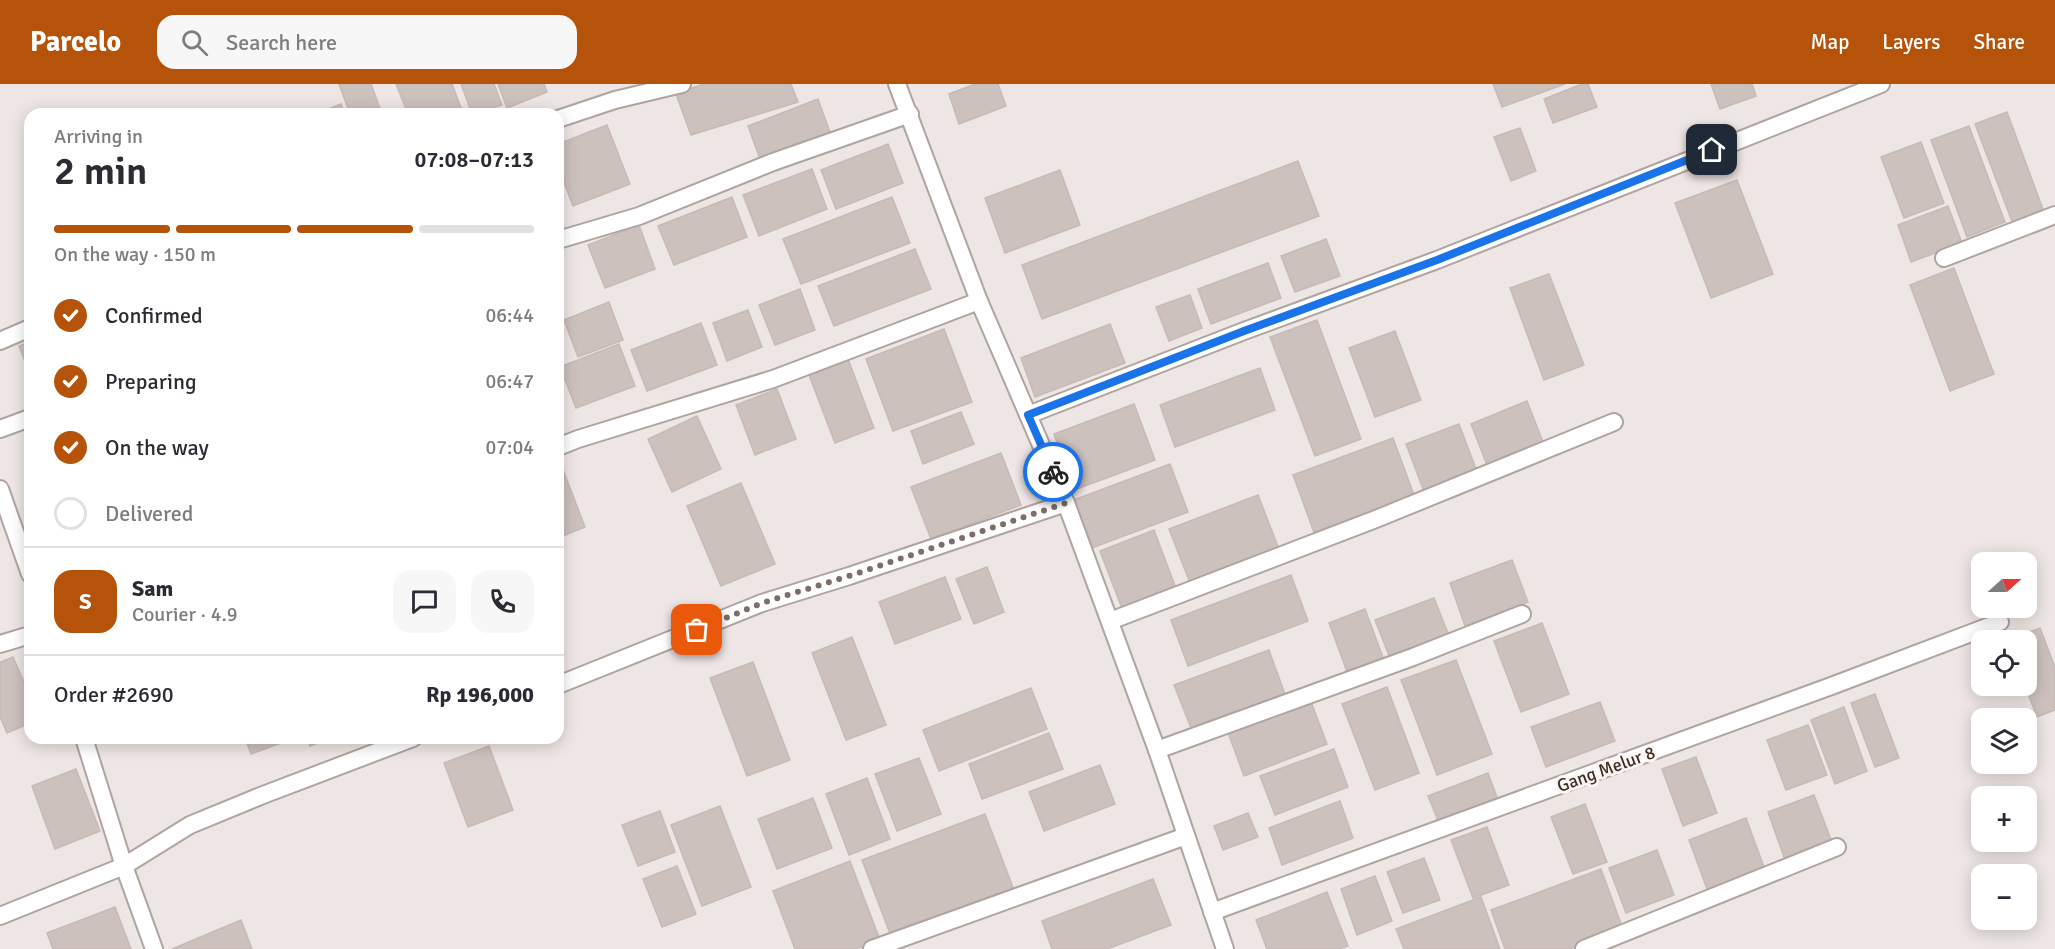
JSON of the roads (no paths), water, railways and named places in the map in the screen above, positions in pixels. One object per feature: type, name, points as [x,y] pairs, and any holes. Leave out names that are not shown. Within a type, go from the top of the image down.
[{"type":"street","points":[[564,116],[615,100],[682,84]]},
{"type":"street","points":[[1028,415],[1244,331],[1437,260],[1881,84]]},
{"type":"street","points":[[901,85],[979,301],[1066,503],[1157,750],[1226,949]]},
{"type":"street","points":[[564,238],[639,216],[773,162],[910,114]]},
{"type":"street","points":[[1944,258],[2055,215]]},
{"type":"street","points":[[564,445],[773,379],[979,301]]},
{"type":"street","points":[[0,341],[24,331]]},
{"type":"street","points":[[0,429],[24,419]]},
{"type":"street","points":[[1110,621],[1376,519],[1614,422]]},
{"type":"street","points":[[0,489],[24,557]]},
{"type":"street","points":[[564,684],[762,603],[1066,503]]},
{"type":"street","points":[[1157,750],[1413,657],[1522,614]]},
{"type":"street","name":"Gang Melur 8","points":[[1212,912],[2000,622]]},
{"type":"street","points":[[0,644],[24,637]]},
{"type":"street","points":[[86,744],[124,866],[154,949]]},
{"type":"street","points":[[0,916],[124,866],[189,825],[398,744]]},
{"type":"street","points":[[872,949],[1186,836]]},
{"type":"street","points":[[1584,949],[1837,847]]}]
